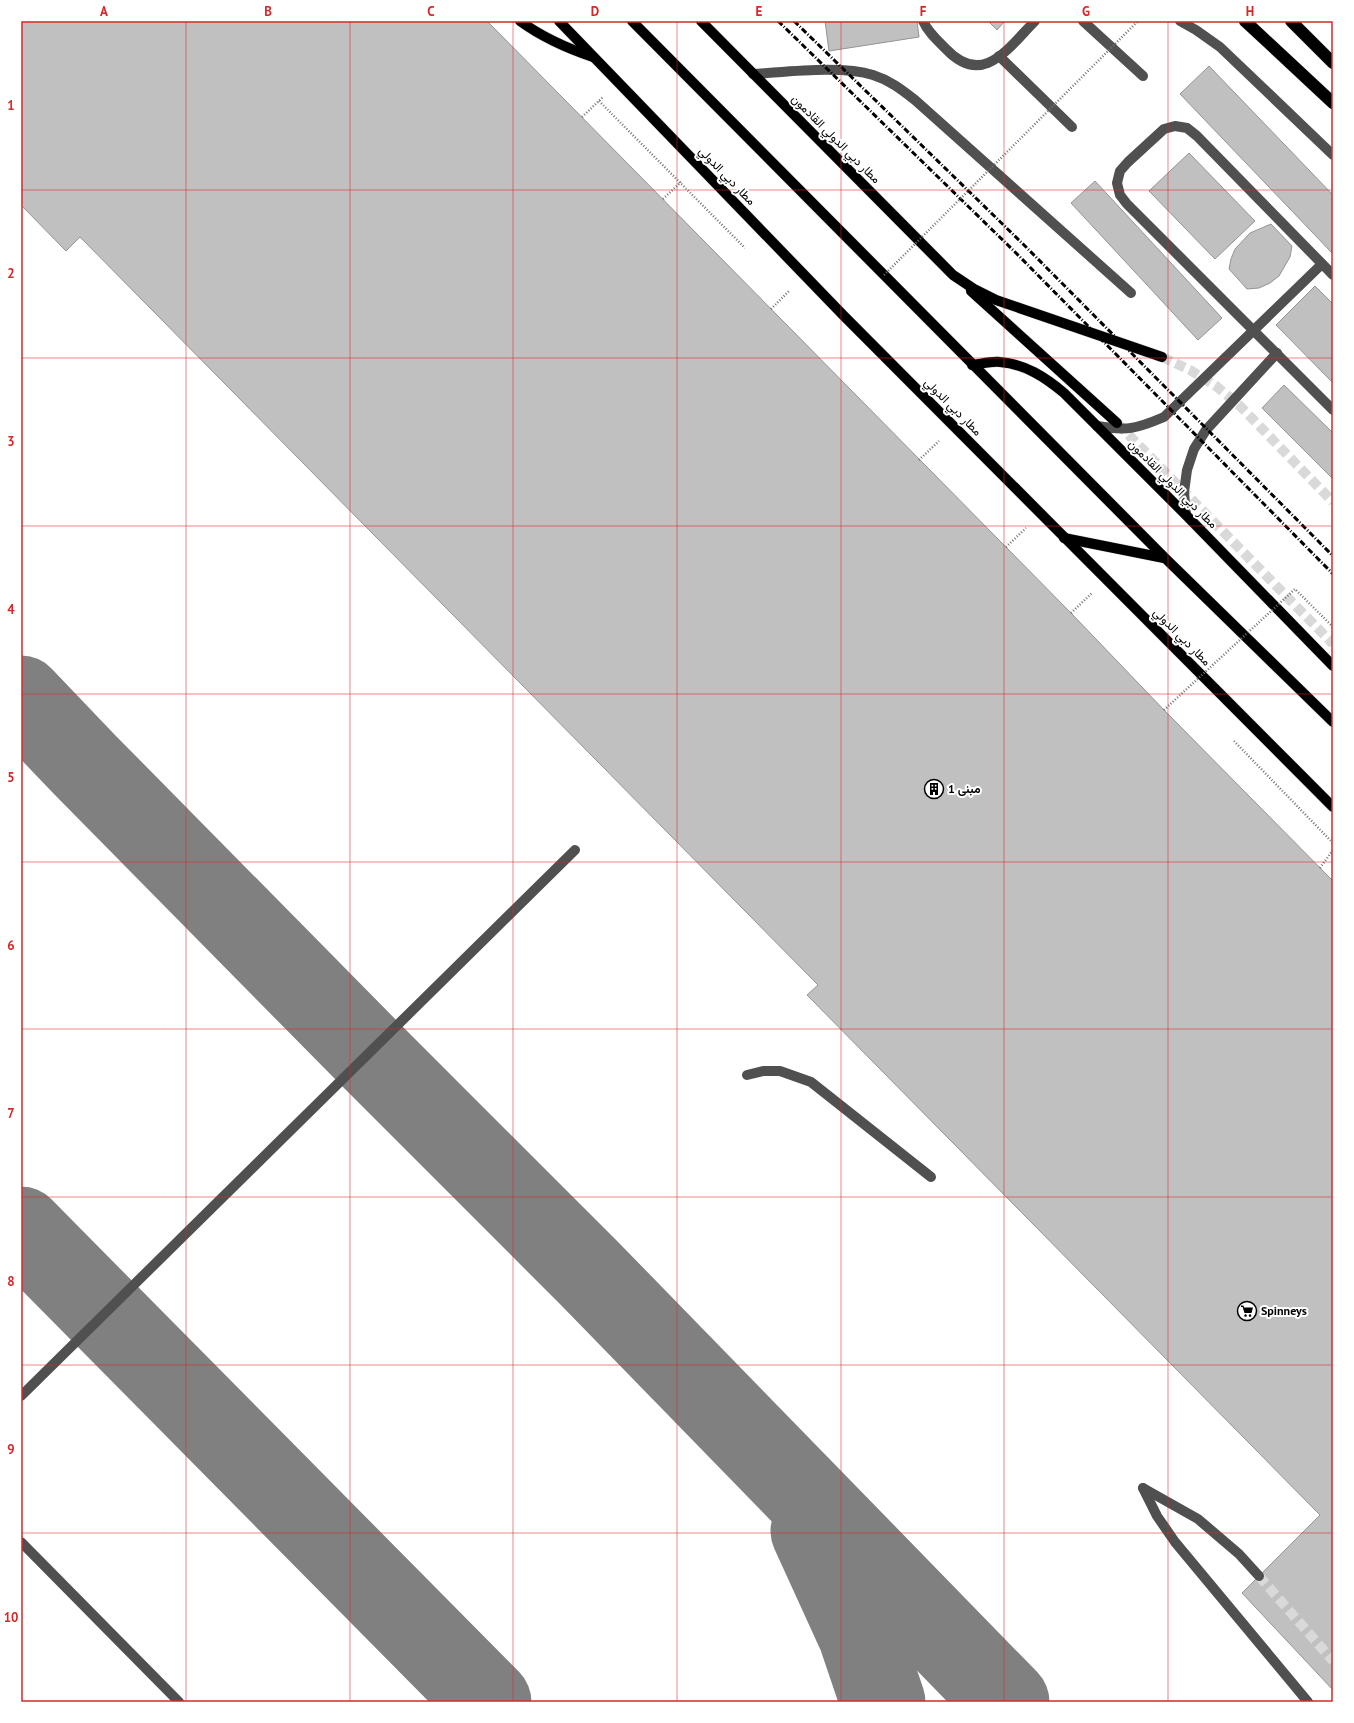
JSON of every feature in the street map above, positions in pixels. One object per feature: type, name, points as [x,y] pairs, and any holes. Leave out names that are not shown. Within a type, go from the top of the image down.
[{"type":"highway","points":[[1245,21],[1333,103]]},
{"type":"highway","points":[[1291,21],[1333,63]]},
{"type":"main road","points":[[520,21],[532,30],[563,47],[596,58]]},
{"type":"main road","name":"مطار دبي الدولي","points":[[560,21],[805,276],[1333,807]]},
{"type":"main road","points":[[632,21],[972,365],[1179,572],[1333,722]]},
{"type":"main road","name":"مطار دبي الدولي القادمون","points":[[701,21],[953,275],[1117,423]]},
{"type":"main road","name":"مطار دبي الدولي القادمون","points":[[953,275],[974,289],[996,300],[1162,357]]},
{"type":"main road","name":"مطار دبي الدولي القادمون","points":[[972,365],[999,362],[1023,367],[1045,377],[1064,393],[1186,515],[1333,666]]},
{"type":"main road","points":[[1064,538],[1165,558]]},
{"type":"lane","points":[[922,21],[926,29],[952,56],[963,63],[976,66],[989,63],[999,56],[1035,21]]},
{"type":"lane","points":[[1083,21],[1143,76]]},
{"type":"lane","points":[[1180,21],[1220,47],[1333,155]]},
{"type":"lane","points":[[999,56],[1072,127]]},
{"type":"lane","points":[[753,74],[848,70],[873,75],[895,84],[915,100],[1131,293]]},
{"type":"lane","points":[[1333,275],[1197,136],[1187,128],[1175,126],[1164,129],[1120,171],[1117,183],[1120,195],[1127,204],[1333,410]]},
{"type":"lane","points":[[1097,426],[1120,430],[1143,426],[1164,416],[1322,264]]},
{"type":"lane","points":[[1186,515],[1184,492],[1187,470],[1194,449],[1206,430],[1277,353]]},
{"type":"lane","points":[[21,1396],[575,850]]},
{"type":"lane","points":[[746,1075],[763,1071],[780,1071],[811,1082],[931,1177]]},
{"type":"lane","points":[[1259,1576],[1228,1543],[1198,1519],[1143,1488],[1157,1516],[1175,1542],[1308,1702]]},
{"type":"lane","points":[[21,1542],[179,1702]]},
{"type":"path","points":[[884,275],[1138,21]]},
{"type":"path","points":[[582,118],[618,82]]},
{"type":"path","points":[[663,199],[699,165]]},
{"type":"path","points":[[771,309],[805,276]]},
{"type":"path","points":[[919,460],[953,426]]},
{"type":"path","points":[[1006,547],[1040,513]]},
{"type":"path","points":[[1071,613],[1106,579]]},
{"type":"path","points":[[1164,710],[1296,589],[1333,627]]},
{"type":"path","points":[[1320,868],[1333,850]]},
{"type":"building","name":"مبنى 1","points":[[21,21],[487,21],[1333,881],[1333,1690],[1242,1593],[1320,1515],[807,995],[818,985],[80,237],[66,251],[21,205]]},
{"type":"building","points":[[825,21],[917,21],[919,37],[829,51]]},
{"type":"building","points":[[988,21],[1005,21],[997,30]]},
{"type":"building","points":[[1209,66],[1333,195],[1333,254],[1180,94]]},
{"type":"building","points":[[1189,153],[1255,221],[1215,259],[1149,191]]},
{"type":"building","points":[[1095,181],[1222,318],[1198,340],[1071,203]]},
{"type":"building","points":[[1271,224],[1292,246],[1290,257],[1279,276],[1270,283],[1259,288],[1247,289],[1229,269],[1231,259],[1235,249],[1250,233]]},
{"type":"building","points":[[1315,286],[1333,304],[1333,383],[1276,325]]},
{"type":"building","points":[[1284,385],[1333,433],[1333,479],[1262,408]]},
{"type":"taxiway","points":[[21,698],[84,764],[369,1053],[589,1273],[1007,1702]]},
{"type":"taxiway","points":[[21,1229],[489,1702]]},
{"type":"taxiway","points":[[813,1531],[860,1634],[883,1702]]},
{"type":"tunnel","points":[[1162,357],[1190,370],[1216,386],[1240,406],[1333,502]]},
{"type":"tunnel","points":[[1118,424],[1333,644]]},
{"type":"tunnel","points":[[1259,1576],[1333,1661]]},
{"type":"railway","points":[[778,21],[1015,252],[1333,574]]},
{"type":"railway","points":[[794,21],[1023,244],[1333,556]]},
{"type":"place","name":"مبنى 1","points":[[934,789]]},
{"type":"place","name":"Spinneys","points":[[1247,1311]]}]
